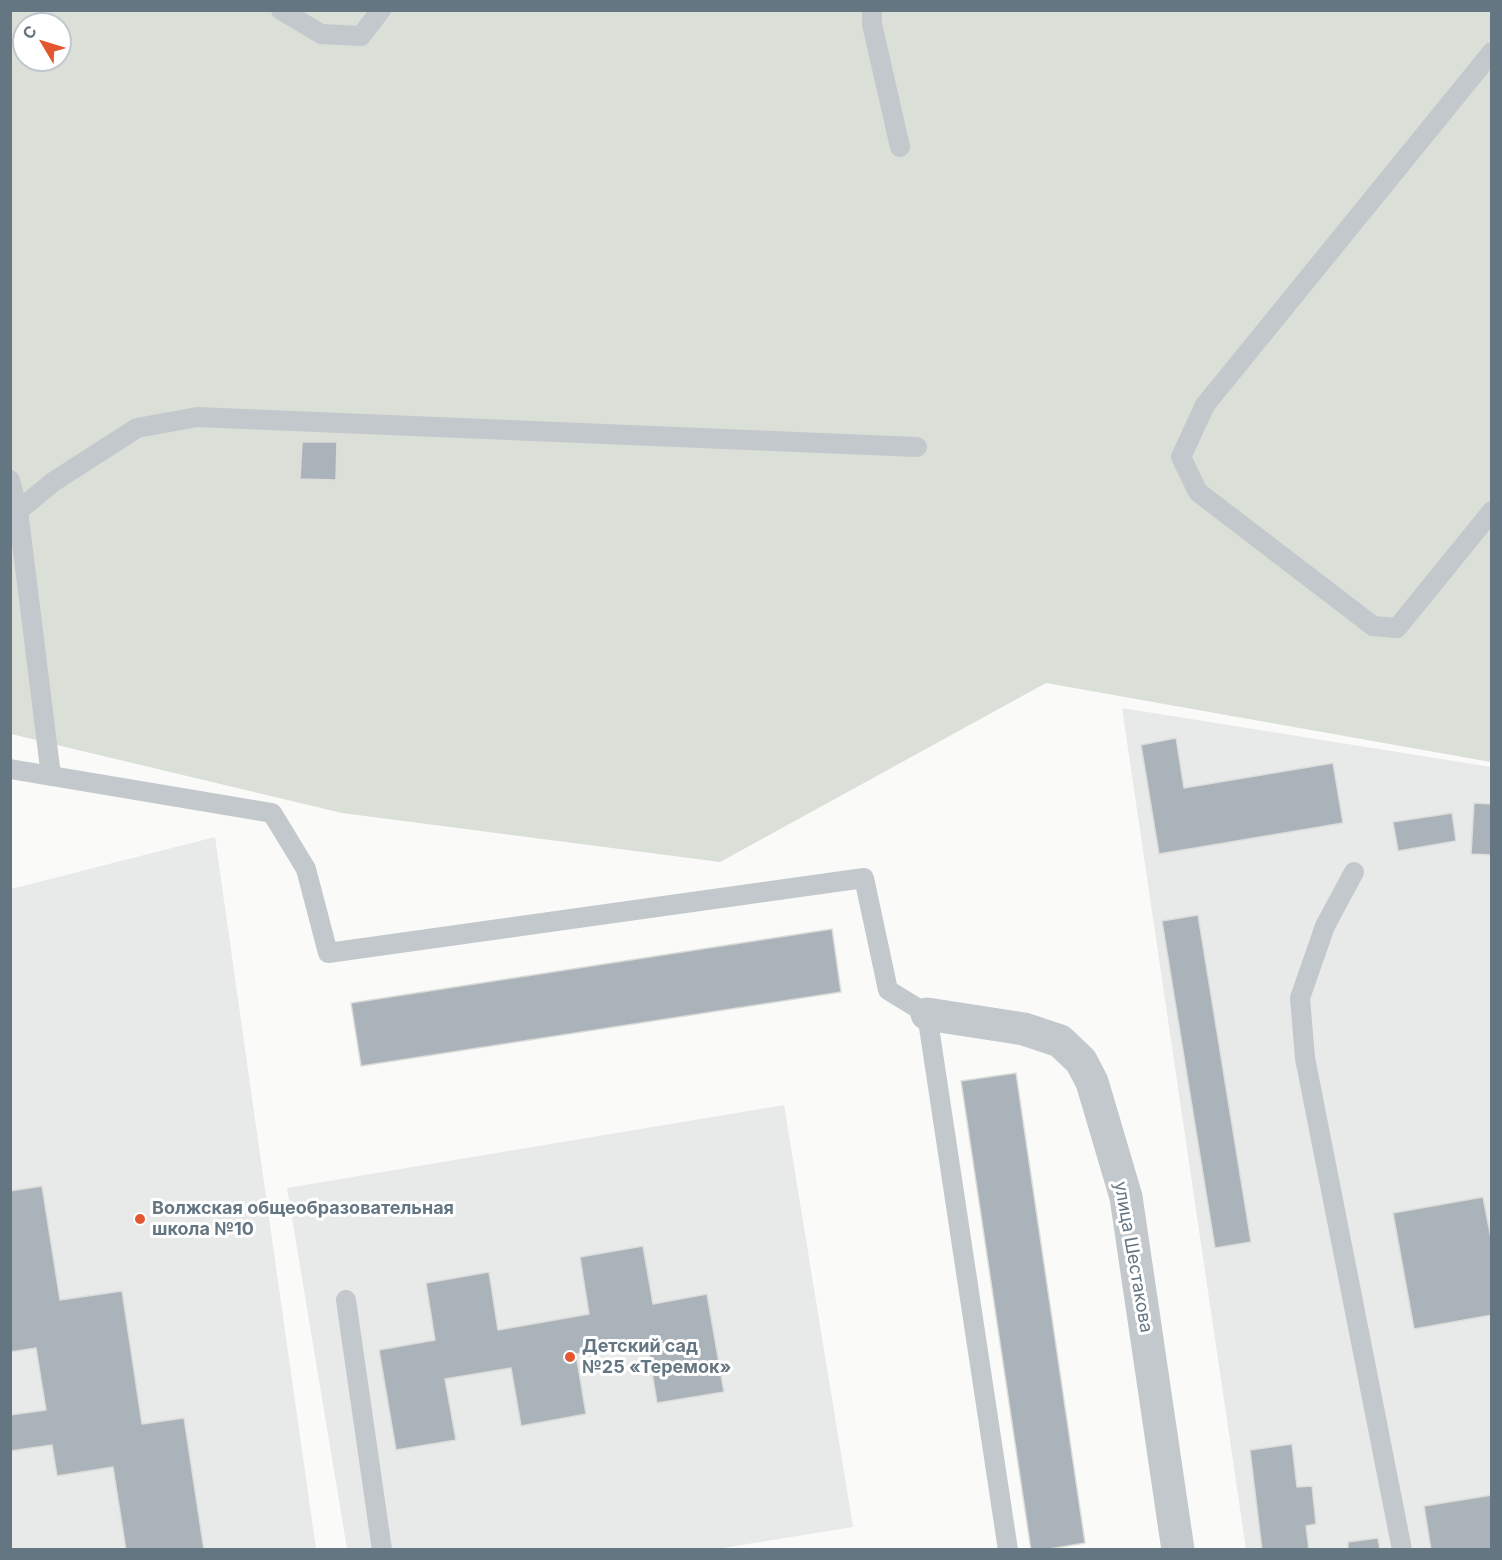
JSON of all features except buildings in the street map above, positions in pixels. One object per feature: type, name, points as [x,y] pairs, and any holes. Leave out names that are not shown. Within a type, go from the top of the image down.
[{"type":"street","name":"улица Шестакова","points":[[927,1014],[1024,1029],[1060,1041],[1081,1061],[1092,1082],[1126,1197],[1178,1550]]},
{"type":"lane","points":[[281,10],[321,34],[361,36],[381,10]]},
{"type":"lane","points":[[872,10],[872,24],[900,147]]},
{"type":"lane","points":[[1491,52],[1205,405],[1181,457],[1198,492],[1373,626],[1397,628],[1491,511]]},
{"type":"lane","points":[[18,512],[53,482],[137,428],[197,417],[917,447]]},
{"type":"lane","points":[[10,480],[18,512],[51,776]]},
{"type":"lane","points":[[10,769],[272,813],[306,869],[328,952],[864,878],[888,990],[927,1014],[1008,1550]]},
{"type":"lane","points":[[1354,872],[1325,926],[1299,998],[1305,1059],[1402,1550]]},
{"type":"lane","points":[[346,1299],[382,1550]]},
{"type":"shaded area","points":[[11,11],[1491,11],[1491,762],[1046,683],[720,862],[342,813],[11,734]]},
{"type":"shaded area","points":[[1122,708],[1491,767],[1491,1549],[1246,1549]]},
{"type":"shaded area","name":"Волжская общеобразовательная школа №10","points":[[215,837],[316,1549],[11,1550],[11,889]]},
{"type":"shaded area","name":"Детский сад №25 «Теремок»","points":[[784,1105],[853,1527],[717,1549],[347,1549],[287,1188]]},
{"type":"place","name":"Волжская общеобразовательная школа №10","points":[[140,1219]]},
{"type":"place","name":"Детский сад №25 «Теремок»","points":[[570,1357]]}]
